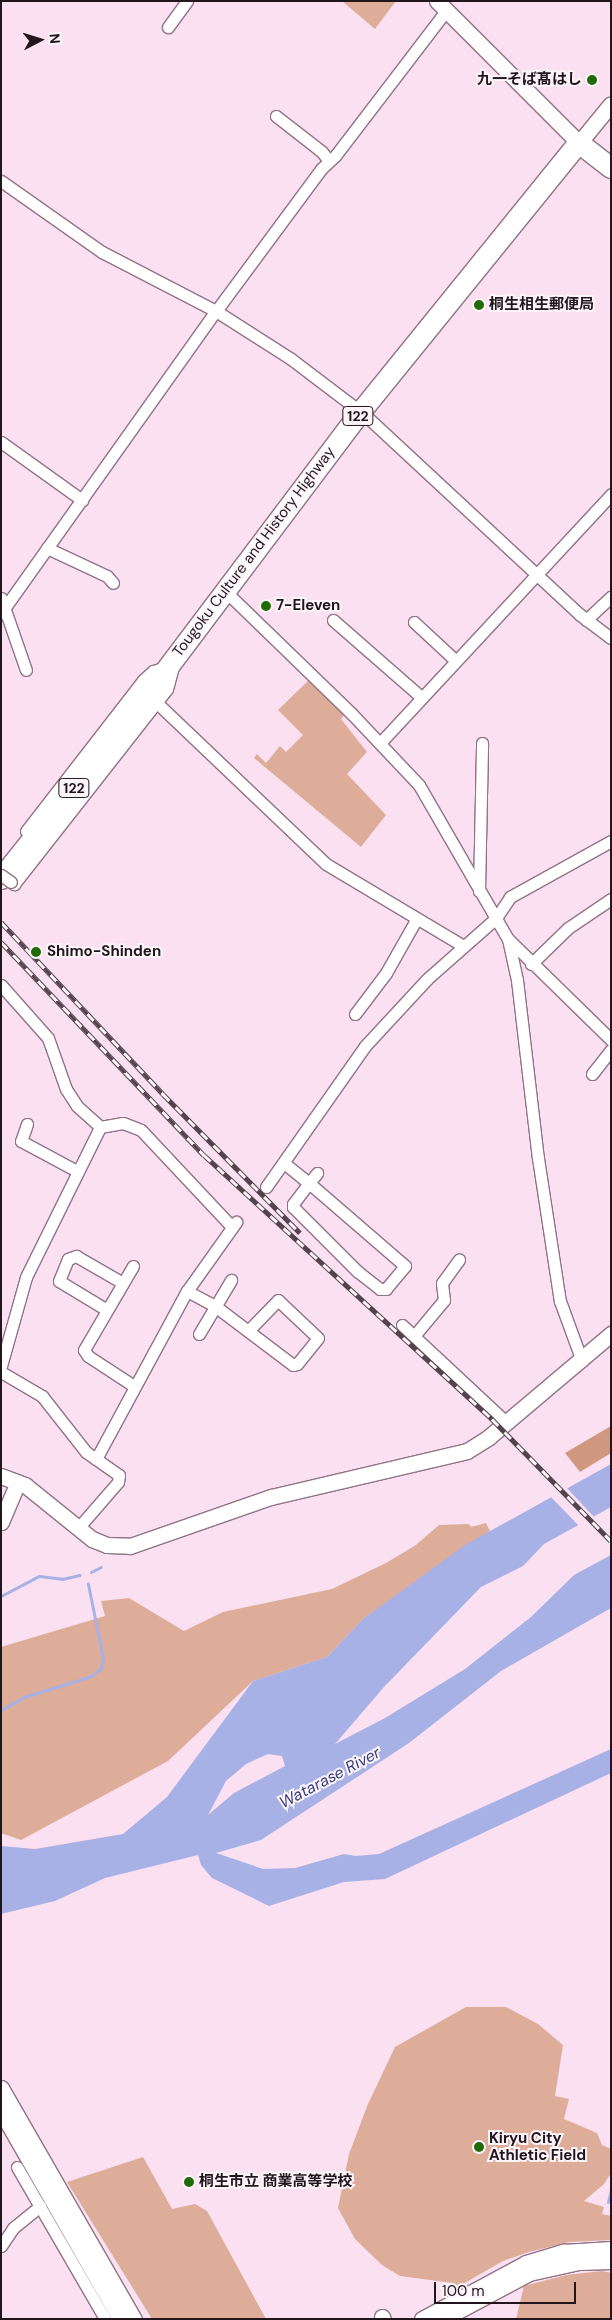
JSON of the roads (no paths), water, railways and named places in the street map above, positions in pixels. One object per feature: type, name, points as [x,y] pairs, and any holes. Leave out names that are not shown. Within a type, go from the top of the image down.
[{"type":"highway","points":[[579,143],[611,168]]},
{"type":"highway","name":"Tougoku Culture and History Highway","points":[[6,881],[224,590],[361,412],[579,143]]},
{"type":"street","points":[[168,27],[187,1]]},
{"type":"street","points":[[26,670],[2,607],[82,500],[216,311],[446,4],[579,143],[611,104]]},
{"type":"street","points":[[276,116],[322,152],[329,161]]},
{"type":"street","points":[[1,181],[102,252],[216,311],[291,359],[361,412],[586,620],[611,638]]},
{"type":"street","points":[[1,442],[82,500]]},
{"type":"street","points":[[380,742],[611,494]]},
{"type":"street","points":[[47,548],[106,576],[113,583]]},
{"type":"street","points":[[224,590],[380,742],[419,785],[508,939],[531,964],[611,1040]]},
{"type":"street","points":[[586,620],[605,608],[611,597]]},
{"type":"street","points":[[333,620],[422,698]]},
{"type":"street","points":[[414,622],[456,662]]},
{"type":"street","points":[[1,864],[117,714],[153,671],[168,664],[171,682],[157,703],[14,884],[6,881],[1,874]]},
{"type":"street","points":[[157,703],[326,864],[462,946]]},
{"type":"street","points":[[479,891],[482,743]]},
{"type":"street","points":[[266,1187],[372,1038],[462,946],[496,918],[510,897],[611,842]]},
{"type":"street","points":[[531,964],[568,928],[611,899]]},
{"type":"street","points":[[355,1014],[386,973],[416,920]]},
{"type":"street","points":[[508,939],[517,980],[538,1158],[560,1301],[582,1361]]},
{"type":"street","points":[[1,985],[48,1038],[66,1089],[77,1106],[100,1127]]},
{"type":"street","points":[[592,1074],[611,1050]]},
{"type":"street","points":[[96,1459],[187,1291],[234,1224],[141,1130],[123,1123],[100,1127]]},
{"type":"street","points":[[27,1124],[21,1141],[77,1171]]},
{"type":"street","points":[[1,1366],[26,1277],[100,1127]]},
{"type":"street","points":[[284,1163],[309,1183],[405,1266],[386,1290],[380,1289],[358,1272],[294,1209],[293,1204],[309,1183],[317,1174]]},
{"type":"street","points":[[107,1310],[59,1281],[68,1259],[76,1256],[123,1283]]},
{"type":"street","points":[[414,1336],[444,1300],[442,1283],[459,1260]]},
{"type":"street","points":[[133,1266],[86,1346],[85,1354],[134,1386]]},
{"type":"street","points":[[199,1334],[231,1280]]},
{"type":"street","points":[[187,1291],[215,1306],[248,1331],[293,1365],[297,1364],[318,1338],[278,1300],[248,1331]]},
{"type":"street","points":[[402,1326],[507,1423]]},
{"type":"street","points":[[1,1476],[18,1482],[100,1543],[130,1546],[271,1497],[458,1454],[475,1446],[507,1423],[582,1361],[611,1334]]},
{"type":"street","points":[[1,1372],[42,1396],[84,1449],[117,1472],[119,1480],[78,1528]]},
{"type":"street","points":[[1,1522],[18,1482]]},
{"type":"street","points":[[1,2088],[120,2319]]},
{"type":"street","points":[[1,2111],[134,2319]]},
{"type":"street","points":[[17,2168],[105,2319]]},
{"type":"street","points":[[1,2246],[11,2230],[40,2206]]},
{"type":"street","points":[[422,2319],[526,2263],[563,2252],[611,2249]]},
{"type":"street","points":[[443,2319],[529,2273],[579,2262],[611,2261]]},
{"type":"water","name":"Watarase River","points":[[611,1464],[611,1507],[544,1544],[523,1566],[481,1587],[384,1687],[335,1744],[385,1718],[465,1669],[531,1617],[574,1575],[611,1555],[611,1608],[501,1671],[409,1743],[261,1840],[216,1853],[263,1869],[295,1868],[344,1854],[356,1856],[379,1854],[611,1749],[611,1773],[385,1879],[344,1882],[269,1906],[212,1878],[201,1865],[198,1855],[105,1878],[55,1901],[1,1914],[1,1846],[35,1849],[123,1834],[167,1797],[253,1681],[327,1657],[363,1619],[465,1545]],"holes":[[[268,1754],[282,1756],[285,1766],[234,1793],[208,1815],[226,1781],[246,1764]]]},
{"type":"waterway","points":[[91,1572],[101,1567]]},
{"type":"waterway","points":[[1,1596],[39,1576],[62,1579],[80,1575]]},
{"type":"waterway","points":[[1,1710],[24,1697],[92,1676],[101,1668],[103,1658],[88,1584]]},
{"type":"waterway","points":[[608,2202],[611,2190]]},
{"type":"railway","points":[[1,922],[163,1094],[300,1233]]},
{"type":"railway","points":[[1,942],[204,1155],[492,1419],[611,1541]]},
{"type":"place","name":"九一そば髙はし","points":[[592,80]]},
{"type":"place","name":"桐生相生郵便局","points":[[479,305]]},
{"type":"place","name":"7-Eleven","points":[[266,606]]},
{"type":"place","name":"Shimo-Shinden","points":[[36,952]]},
{"type":"place","name":"Kiryu City Athletic Field","points":[[479,2147]]},
{"type":"place","name":"桐生市立 商業高等学校","points":[[189,2182]]}]
